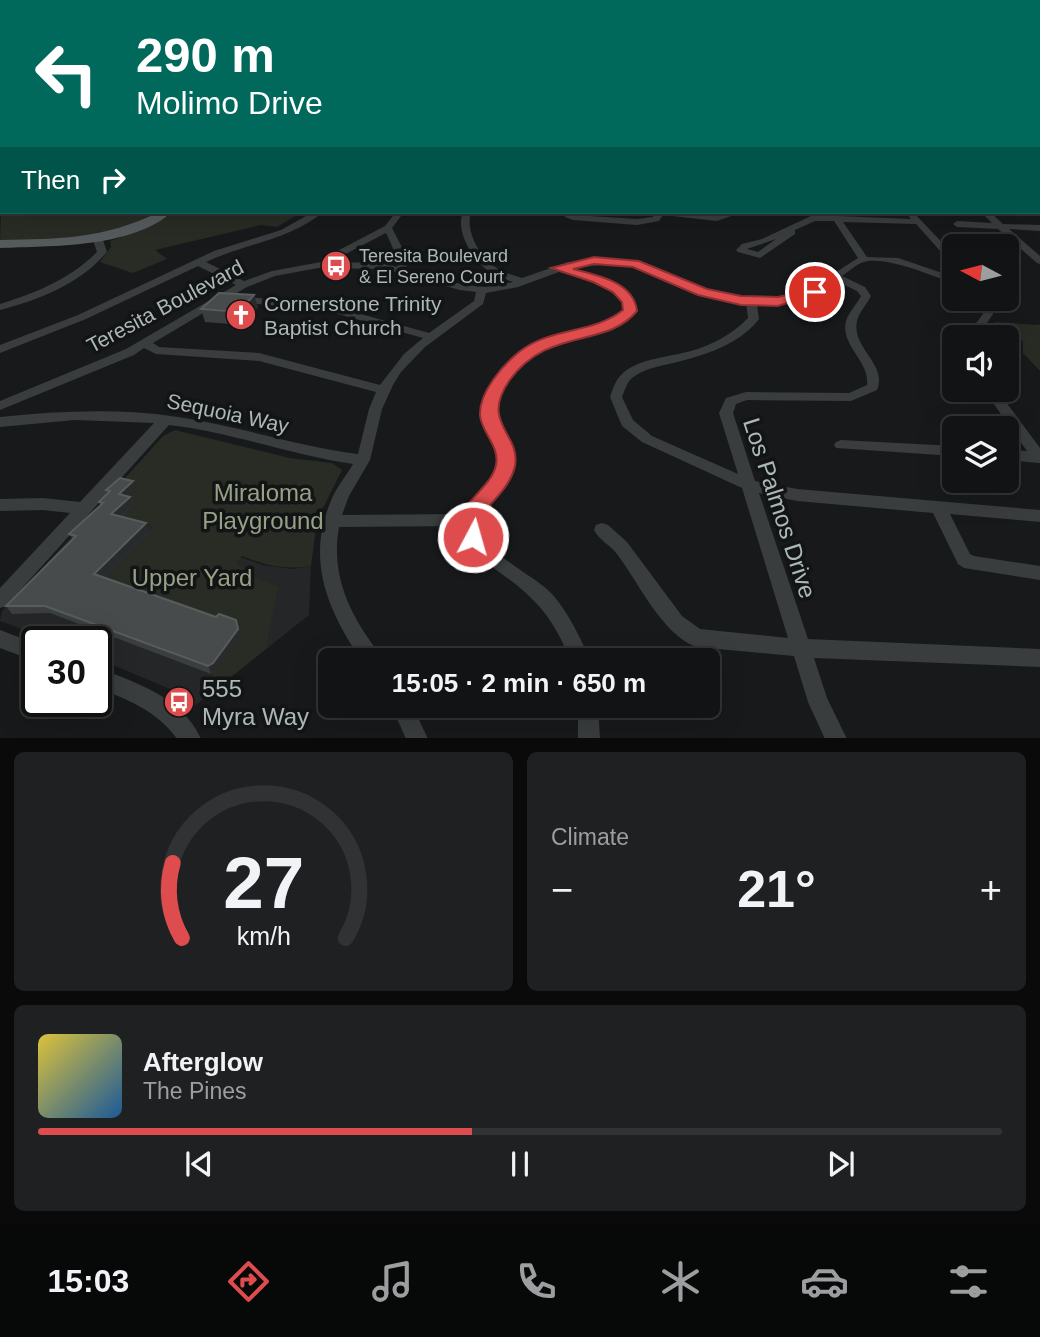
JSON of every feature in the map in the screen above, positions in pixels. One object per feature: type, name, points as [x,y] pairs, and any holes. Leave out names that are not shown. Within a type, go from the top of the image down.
[{"type":"main road","points":[[0,244],[68,244],[98,240],[132,230],[163,214]]},
{"type":"street","points":[[0,349],[82,317],[198,262],[285,232],[315,214]]},
{"type":"street","points":[[214,256],[281,237],[322,214]]},
{"type":"street","points":[[318,265],[388,228],[399,214]]},
{"type":"street","points":[[460,214],[457,224],[479,265],[489,272],[523,282]]},
{"type":"street","points":[[466,214],[463,219],[465,229],[486,264],[503,275]]},
{"type":"street","points":[[569,214],[573,217],[637,222],[656,219],[659,214]]},
{"type":"street","points":[[605,214],[635,217],[648,214]]},
{"type":"street","points":[[679,214],[717,218],[731,214]]},
{"type":"street","points":[[911,214],[942,248]]},
{"type":"street","points":[[987,214],[1040,261]]},
{"type":"street","points":[[790,230],[792,232],[760,255],[741,250],[809,220],[834,215],[919,222]]},
{"type":"street","points":[[834,215],[864,260],[898,261],[942,276]]},
{"type":"street","points":[[957,224],[1040,228]]},
{"type":"street","points":[[388,228],[403,259],[401,270]]},
{"type":"street","points":[[0,307],[37,294],[76,274],[102,252],[98,240]]},
{"type":"street","name":"Teresita Boulevard","points":[[0,406],[75,377],[145,344],[243,285],[272,274],[318,265],[352,263],[401,270],[482,290],[510,287],[557,268],[594,261],[635,264],[703,292],[751,301],[799,298],[815,292],[864,260]]},
{"type":"street","points":[[198,262],[243,285]]},
{"type":"street","points":[[557,268],[597,279],[618,289],[629,301],[630,311],[612,325],[543,344],[524,355],[503,378],[492,396],[488,415],[507,456],[505,467],[493,488],[476,505],[470,520],[479,545],[537,590],[551,605],[564,624],[575,648]]},
{"type":"street","name":"Los Palmos Drive","points":[[836,277],[854,284],[866,296],[851,320],[851,334],[856,349],[873,373],[873,387],[850,397],[756,396],[731,401],[726,413],[818,702],[836,738]]},
{"type":"street","points":[[363,648],[334,600],[327,554],[333,521],[342,494],[363,460],[373,415],[383,390],[402,362],[429,336],[475,305],[510,287]]},
{"type":"street","points":[[475,305],[480,300],[482,290]]},
{"type":"street","points":[[220,298],[332,309],[429,336]]},
{"type":"street","points":[[751,301],[754,319],[748,328],[690,358],[639,368],[623,380],[616,397],[627,423],[647,439],[749,485],[797,495],[1040,516]]},
{"type":"street","points":[[145,344],[156,350],[213,352],[269,359],[383,390]]},
{"type":"street","points":[[999,402],[1040,458]]},
{"type":"street","name":"Sequoia Way","points":[[0,422],[92,416],[165,420],[216,428],[313,454],[363,460]]},
{"type":"street","points":[[0,600],[165,420]]},
{"type":"street","points":[[841,445],[942,450]]},
{"type":"street","points":[[1019,456],[1040,458]]},
{"type":"street","points":[[0,505],[43,504],[84,509]]},
{"type":"street","points":[[938,507],[964,559],[971,563],[1040,573]]},
{"type":"street","points":[[333,521],[470,520]]},
{"type":"street","points":[[602,530],[621,547],[684,631],[707,640],[784,644],[801,648],[1040,658]]},
{"type":"street","points":[[0,639],[21,647]]},
{"type":"street","points":[[112,684],[150,700],[176,720],[190,738]]},
{"type":"street","points":[[407,718],[417,738]]},
{"type":"street","points":[[589,718],[589,738]]},
{"type":"shaded area","points":[[98,508],[263,565],[292,569],[311,566],[309,615],[192,708],[170,689],[112,665],[112,626],[21,626],[21,629],[0,621],[2,611]]},
{"type":"green space","points":[[1,214],[154,214],[119,228],[81,237],[0,241]]},
{"type":"green space","points":[[172,214],[299,214],[277,227],[261,225],[155,250],[167,259],[133,273],[100,262],[111,247],[110,241],[139,231]]},
{"type":"green space","points":[[995,322],[1040,325],[1040,371],[1023,353],[1019,325],[991,325]]},
{"type":"green space","name":"Miraloma Playground","points":[[175,430],[290,458],[332,463],[342,470],[317,520],[311,566],[276,566],[242,556],[236,563],[256,578],[278,586],[266,649],[213,691],[206,682],[241,637],[99,581],[153,527],[98,508],[163,436]]},
{"type":"building","points":[[219,293],[254,295],[239,312],[201,309]]},
{"type":"building","points":[[120,478],[133,481],[119,494],[130,497],[111,514],[146,523],[94,574],[216,617],[219,614],[236,620],[238,629],[208,666],[112,631],[112,626],[99,626],[45,606],[6,606],[76,536],[69,534],[103,503],[99,502],[110,491],[106,490]]},
{"type":"place","name":"Teresita Boulevard & El Sereno Court","points":[[336,266]]},
{"type":"place","name":"Cornerstone Trinity Baptist Church","points":[[241,315]]},
{"type":"place","name":"555 Myra Way","points":[[179,702]]},
{"type":"route","points":[[473,537],[470,520],[472,513],[483,496],[501,478],[505,467],[507,456],[488,415],[492,396],[503,378],[533,349],[555,338],[612,325],[621,321],[630,311],[629,301],[618,289],[589,276],[557,268],[594,261],[635,264],[670,276],[703,292],[758,302],[778,302],[815,292]]},
{"type":"park label","name":"Upper Yard","points":[[192,577]]}]
